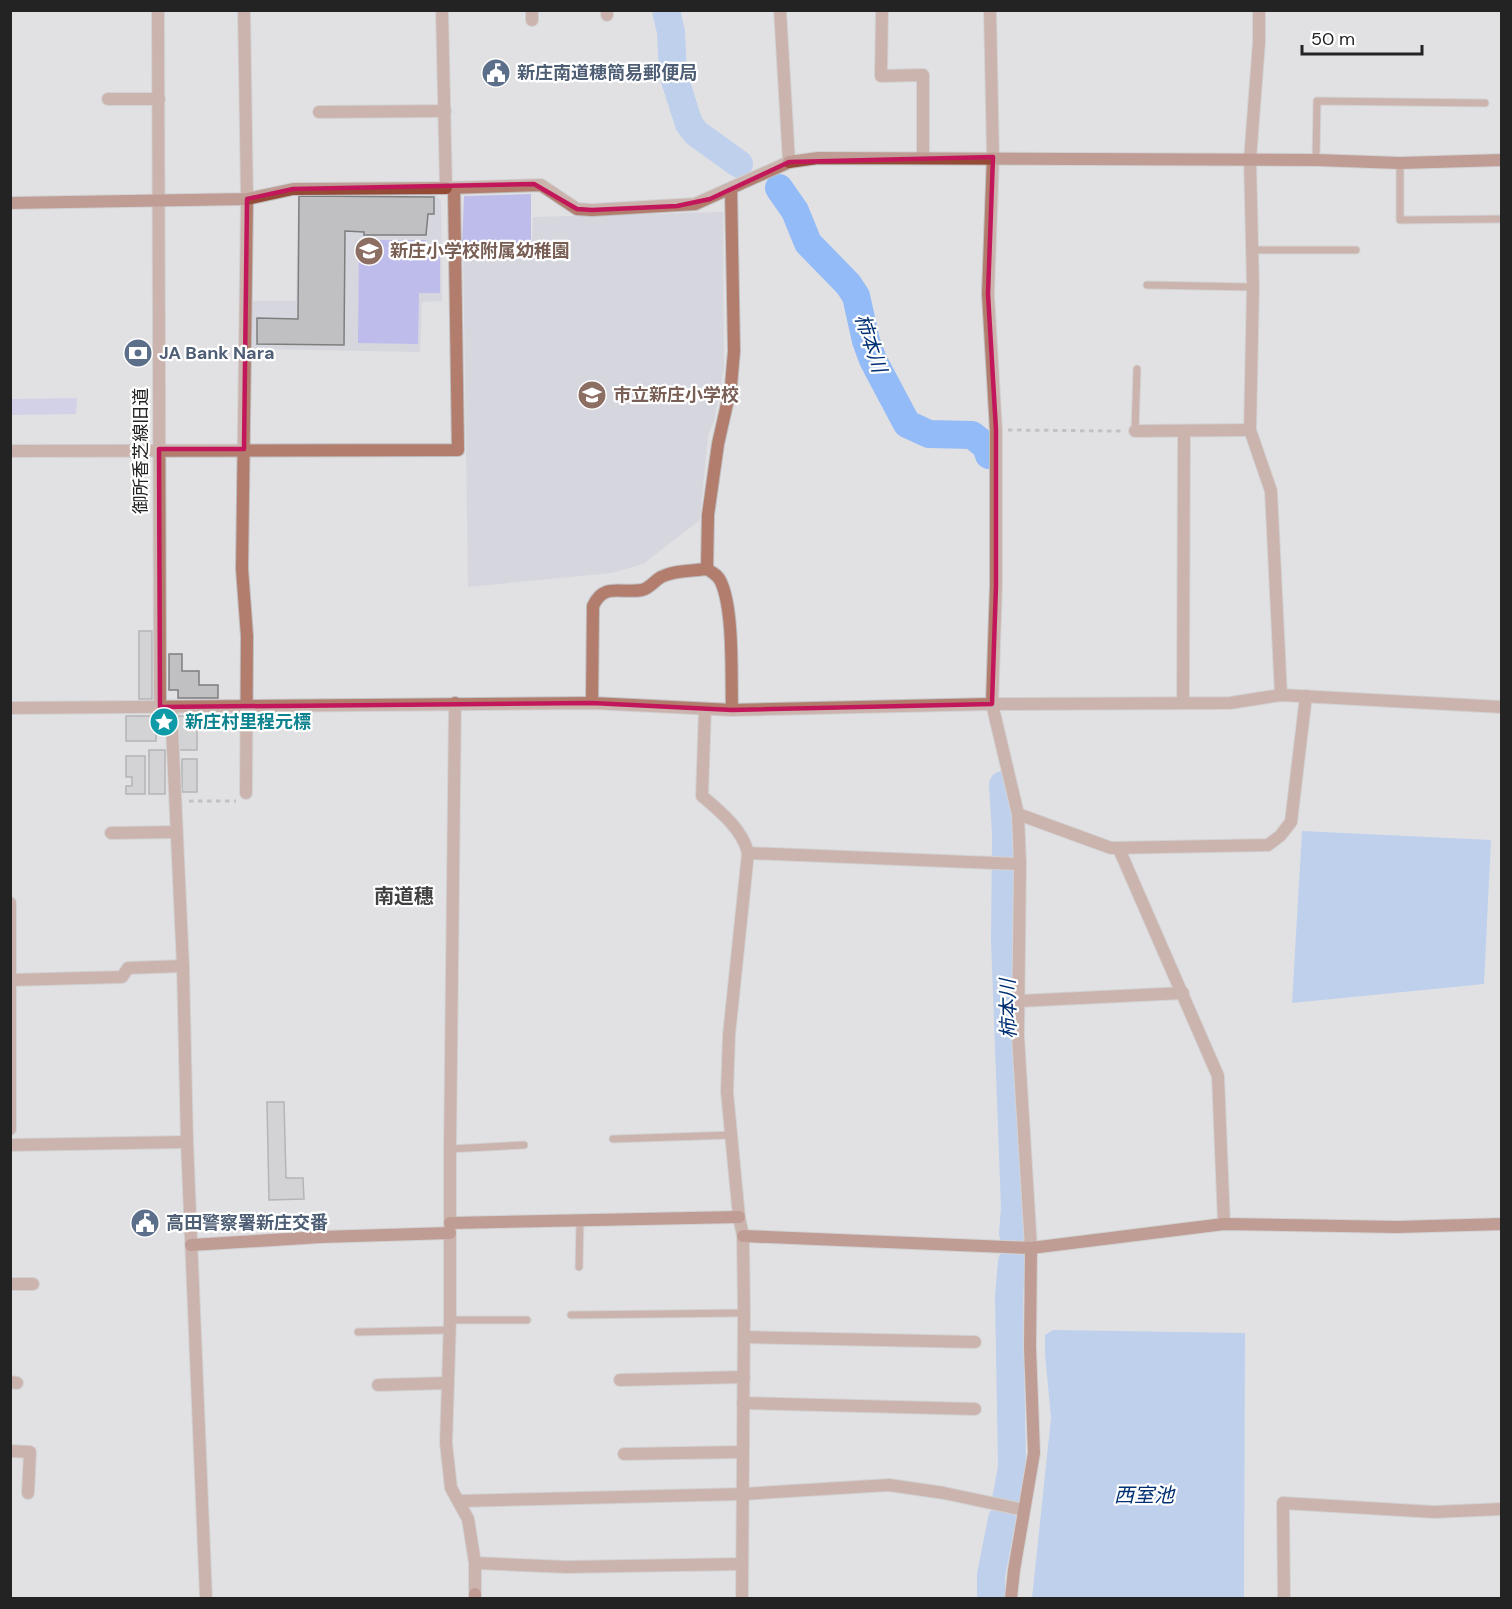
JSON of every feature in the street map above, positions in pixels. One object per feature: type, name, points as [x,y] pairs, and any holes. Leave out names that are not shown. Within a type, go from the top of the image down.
[{"type":"street","name":"御所香芝線旧道","points":[[158,10],[159,449],[165,707],[174,801],[183,966],[187,1142],[206,1599]]},
{"type":"street","points":[[244,10],[247,199],[242,569],[247,636],[246,793]]},
{"type":"street","points":[[10,451],[458,450],[442,10]]},
{"type":"street","points":[[780,10],[789,162]]},
{"type":"street","points":[[882,10],[881,76],[923,75],[923,158]]},
{"type":"street","points":[[990,10],[993,158],[988,294],[996,430],[996,586],[992,704],[1018,814],[1016,864],[1018,1036],[1030,1248],[1030,1347],[1034,1453],[1011,1599]]},
{"type":"street","points":[[1259,10],[1259,42],[1250,160],[1252,250],[1250,430],[1271,491],[1281,695]]},
{"type":"street","points":[[108,99],[159,99]]},
{"type":"street","points":[[319,112],[444,111]]},
{"type":"street","points":[[10,203],[247,199],[293,189],[541,185],[577,209],[592,210],[695,204],[789,162],[818,158],[1316,160],[1400,163],[1502,160]]},
{"type":"street","points":[[707,569],[708,515],[718,444],[731,386],[734,351],[731,189]]},
{"type":"street","points":[[1135,431],[1250,430]]},
{"type":"street","points":[[1183,703],[1184,431]]},
{"type":"street","points":[[592,703],[593,606],[597,596],[607,591],[641,590],[672,573],[707,569],[716,575],[722,584],[729,619],[732,710]]},
{"type":"street","points":[[10,708],[592,703],[732,710],[992,704],[1230,703],[1281,695],[1502,707]]},
{"type":"street","points":[[1018,814],[1119,849],[1268,845],[1280,836],[1291,822],[1306,696]]},
{"type":"street","points":[[455,703],[450,1325],[446,1443],[451,1488],[468,1519],[474,1563],[475,1596]]},
{"type":"street","points":[[705,709],[702,796],[738,831],[748,853],[729,1035],[727,1092],[739,1217],[743,1236],[742,1599]]},
{"type":"street","points":[[111,833],[176,832]]},
{"type":"street","points":[[1119,849],[1218,1076],[1224,1224]]},
{"type":"street","points":[[748,853],[1016,864]]},
{"type":"street","points":[[10,903],[10,1129]]},
{"type":"street","points":[[11,980],[122,977],[129,968],[183,966]]},
{"type":"street","points":[[1019,1001],[1183,993]]},
{"type":"street","points":[[10,1145],[187,1142]]},
{"type":"street","points":[[191,1245],[579,1221],[739,1217]]},
{"type":"street","points":[[743,1236],[1030,1248],[1224,1224],[1397,1227],[1502,1224]]},
{"type":"street","points":[[10,1284],[33,1284]]},
{"type":"street","points":[[744,1337],[975,1342]]},
{"type":"street","points":[[620,1380],[744,1377]]},
{"type":"street","points":[[378,1385],[448,1383]]},
{"type":"street","points":[[743,1403],[975,1409]]},
{"type":"street","points":[[10,1451],[30,1452],[27,1493]]},
{"type":"street","points":[[624,1454],[742,1452]]},
{"type":"street","points":[[459,1501],[743,1494],[889,1485],[944,1493],[1024,1510]]},
{"type":"street","points":[[1284,1599],[1283,1503],[1434,1512],[1502,1509]]},
{"type":"street","points":[[474,1563],[567,1567],[742,1564]]},
{"type":"lane","points":[[1316,160],[1317,101],[1485,103]]},
{"type":"lane","points":[[1400,163],[1400,220],[1502,219]]},
{"type":"lane","points":[[1252,250],[1356,250]]},
{"type":"lane","points":[[1147,285],[1252,287]]},
{"type":"lane","points":[[1135,431],[1137,369]]},
{"type":"lane","points":[[613,1139],[732,1135]]},
{"type":"lane","points":[[450,1149],[524,1145]]},
{"type":"lane","points":[[579,1221],[579,1267]]},
{"type":"lane","points":[[571,1315],[744,1313]]},
{"type":"lane","points":[[358,1332],[527,1320]]},
{"type":"path","points":[[996,430],[1135,431]]},
{"type":"path","points":[[174,801],[238,801],[246,793]]},
{"type":"highlighted area","points":[[993,157],[988,294],[996,430],[996,586],[992,704],[732,710],[592,703],[160,707],[159,449],[244,449],[247,199],[293,189],[534,184],[577,209],[677,206],[710,199],[789,162]]},
{"type":"shaded area","points":[[531,194],[531,242],[462,245],[464,196]]},
{"type":"shaded area","name":"新庄小学校附属幼稚園","points":[[436,195],[441,201],[442,301],[422,302],[420,352],[249,349],[249,301],[296,301],[298,197]]},
{"type":"shaded area","name":"市立新庄小学校","points":[[723,212],[724,369],[714,421],[708,436],[700,520],[643,564],[612,573],[468,587],[463,246],[532,243],[533,217]]},
{"type":"shaded area","points":[[359,240],[426,240],[426,253],[440,253],[440,293],[419,293],[418,344],[358,343]]},
{"type":"shaded area","points":[[77,398],[76,414],[11,415],[11,399]]},
{"type":"water","points":[[1302,831],[1491,840],[1484,984],[1292,1003]]},
{"type":"water","name":"西室池","points":[[1053,1330],[1245,1333],[1244,1598],[1032,1598],[1051,1418],[1045,1335]]},
{"type":"building","points":[[299,196],[434,197],[434,214],[428,214],[426,235],[364,235],[364,232],[345,231],[344,345],[257,344],[257,318],[298,319]]},
{"type":"building","points":[[139,631],[152,631],[152,699],[139,699]]},
{"type":"building","points":[[169,654],[182,654],[182,671],[199,671],[199,685],[218,685],[218,698],[178,698],[178,690],[169,690]]},
{"type":"building","points":[[126,716],[156,716],[156,741],[126,741]]},
{"type":"building","points":[[178,716],[197,716],[197,750],[178,750]]},
{"type":"building","points":[[149,750],[165,750],[165,794],[149,794]]},
{"type":"building","points":[[126,756],[145,756],[145,794],[126,794],[126,786],[132,786],[132,777],[126,777]]},
{"type":"building","points":[[182,759],[197,759],[197,792],[182,792]]},
{"type":"building","points":[[267,1102],[284,1102],[286,1178],[303,1178],[304,1199],[269,1200]]},
{"type":"waterway","name":"柿本川","points":[[666,10],[671,32],[673,74],[689,124],[696,133],[739,164]]},
{"type":"waterway","name":"柿本川","points":[[779,188],[795,211],[808,243],[848,284],[856,296],[866,341],[873,360],[907,424],[929,434],[972,435],[986,446],[989,455]]},
{"type":"waterway","name":"柿本川","points":[[1003,785],[1006,833],[1005,941],[1015,1208],[1013,1233]]},
{"type":"waterway","name":"柿本川","points":[[1006,1500],[1012,1468],[1009,1296],[1012,1262]]},
{"type":"waterway","name":"柿本川","points":[[991,1598],[991,1575],[1002,1519]]},
{"type":"place","name":"新庄南道穂簡易郵便局","points":[[496,73]]},
{"type":"place","name":"新庄小学校附属幼稚園","points":[[369,251]]},
{"type":"place","name":"JA Bank Nara","points":[[138,353]]},
{"type":"place","name":"市立新庄小学校","points":[[592,395]]},
{"type":"place","name":"新庄村里程元標","points":[[164,722]]},
{"type":"place","name":"高田警察署新庄交番","points":[[145,1223]]},
{"type":"district","name":"南道穗","points":[[404,896]]}]
